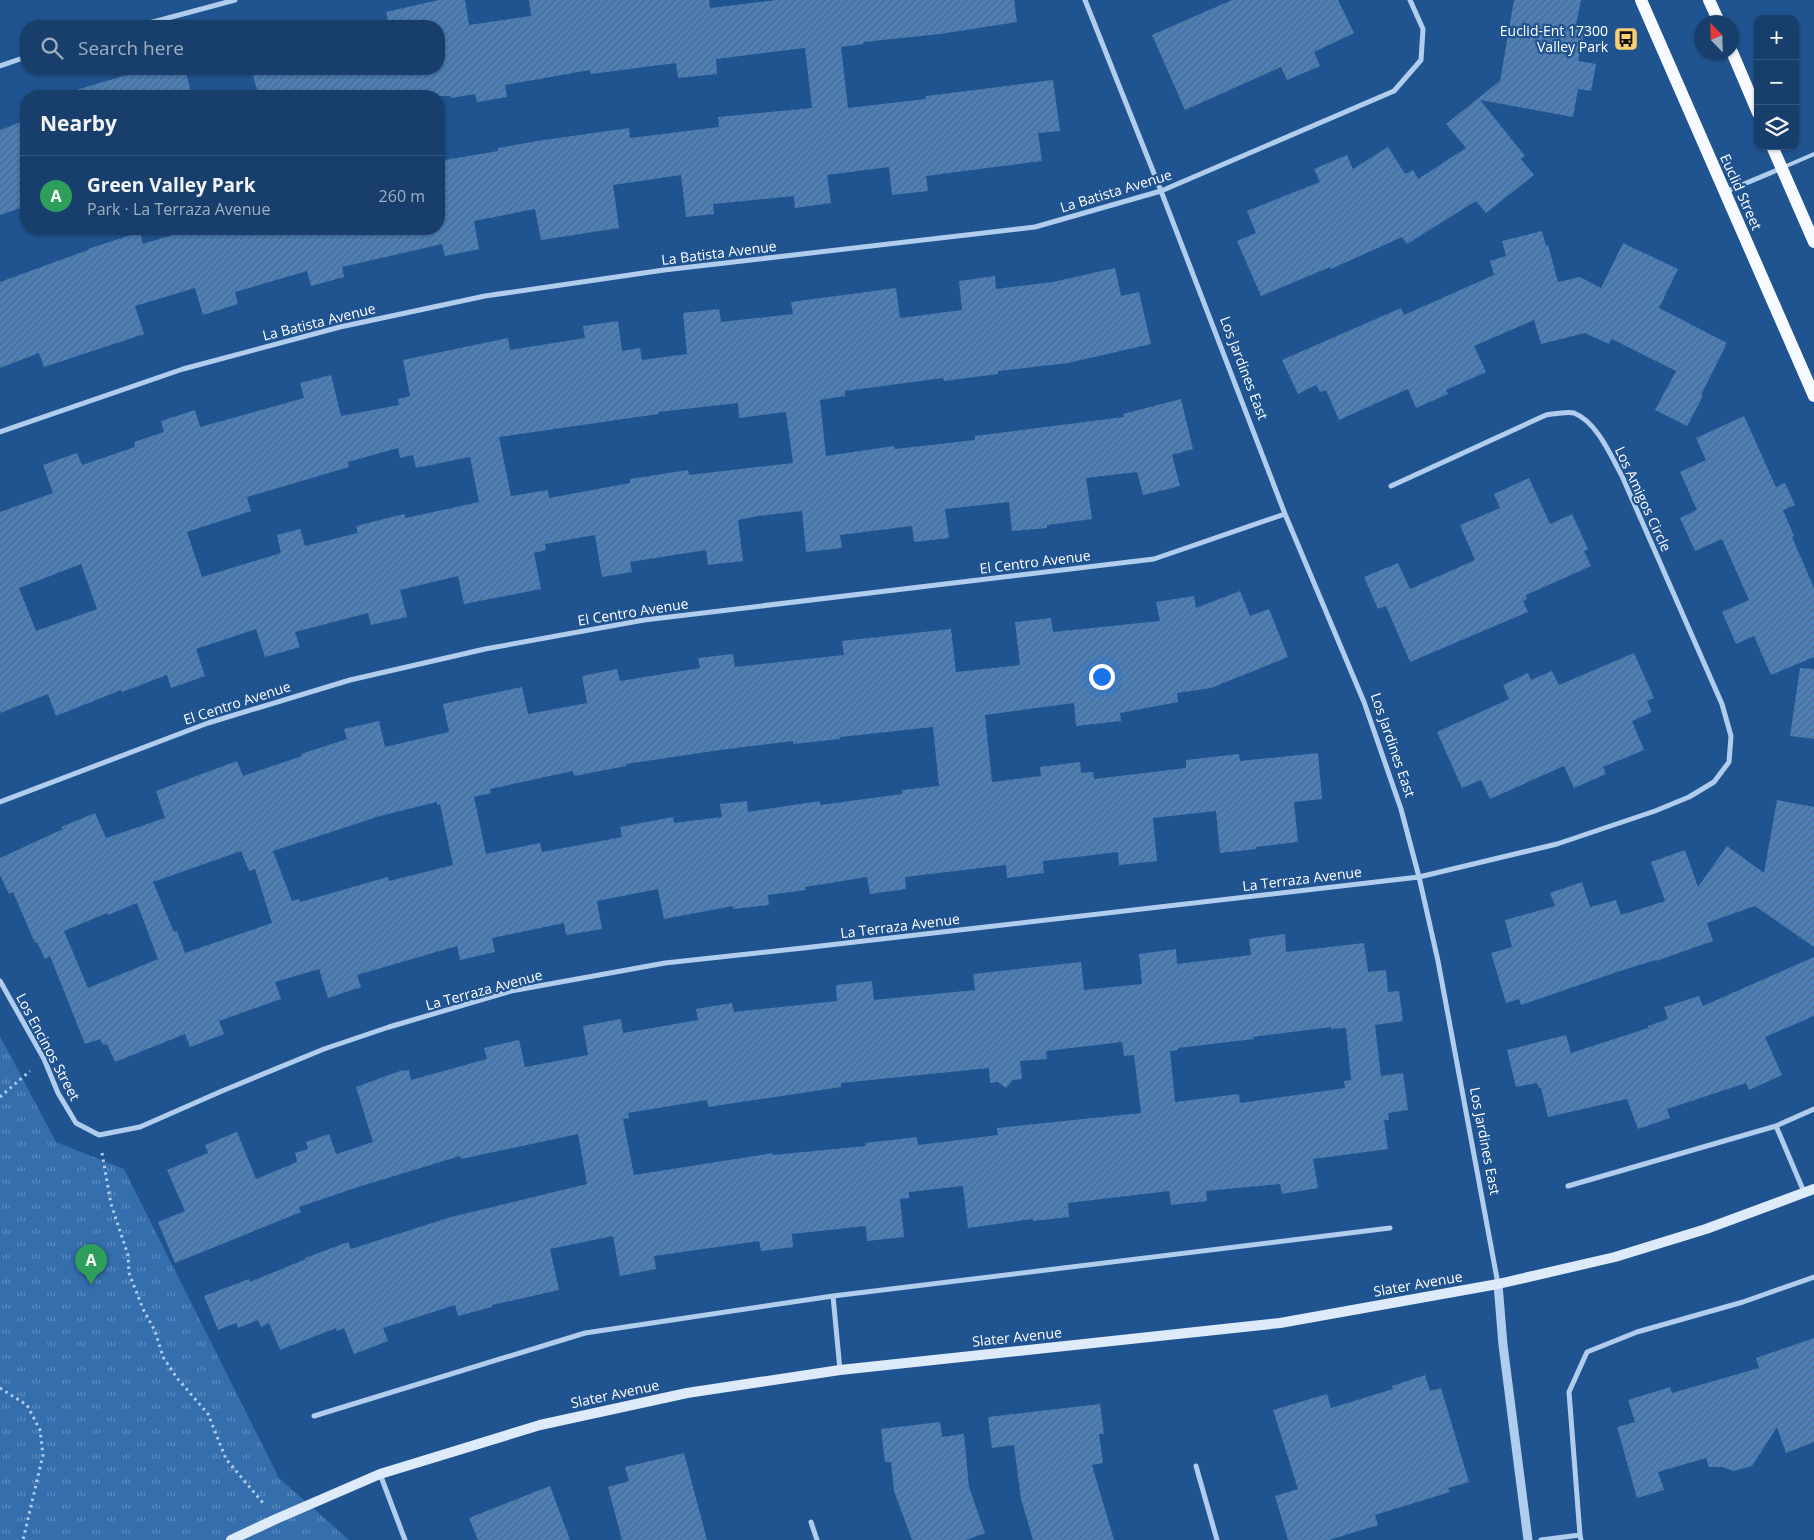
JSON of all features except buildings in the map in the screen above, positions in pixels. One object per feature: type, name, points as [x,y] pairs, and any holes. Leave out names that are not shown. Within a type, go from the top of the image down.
[{"type":"main road","name":"Euclid Street","points":[[1641,0],[1814,396]]},
{"type":"main road","points":[[1709,0],[1715,15]]},
{"type":"main road","points":[[1735,60],[1755,105]]},
{"type":"main road","points":[[1774,150],[1814,242]]},
{"type":"main road","name":"Slater Avenue","points":[[231,1540],[380,1474],[540,1424],[687,1393],[840,1370],[1280,1323],[1498,1284],[1615,1257],[1706,1229],[1809,1191]]},
{"type":"street","points":[[160,20],[235,0]]},
{"type":"street","name":"Los Jardines East","points":[[1086,0],[1162,192],[1284,514],[1364,702],[1401,809],[1438,961],[1498,1284],[1503,1345],[1528,1540]]},
{"type":"street","name":"La Batista Avenue","points":[[0,432],[183,369],[340,327],[466,300],[664,270],[1035,227],[1162,192],[1394,91],[1421,60],[1422,29],[1410,0]]},
{"type":"street","points":[[0,66],[20,60]]},
{"type":"street","points":[[1725,192],[1782,168]]},
{"type":"street","name":"Los Amigos Circle","points":[[1392,486],[1546,415],[1573,412],[1587,421],[1604,442],[1622,476],[1722,704],[1731,736],[1728,762]]},
{"type":"street","name":"El Centro Avenue","points":[[0,802],[208,723],[350,680],[476,651],[644,620],[1154,559],[1284,514]]},
{"type":"street","name":"La Terraza Avenue","points":[[99,1135],[140,1127],[324,1049],[389,1027],[520,989],[664,962],[813,947],[1419,877],[1557,844],[1654,812],[1689,797],[1714,782],[1728,762]]},
{"type":"street","name":"Los Encinos Street","points":[[0,982],[44,1059],[58,1093],[76,1123],[99,1135]]},
{"type":"street","points":[[1568,1186],[1776,1126],[1814,1109]]},
{"type":"street","points":[[1776,1126],[1809,1191]]},
{"type":"street","points":[[314,1416],[585,1334],[834,1296],[1390,1228]]},
{"type":"street","points":[[1541,1540],[1580,1537],[1569,1392],[1587,1352],[1637,1332],[1743,1302],[1814,1277]]},
{"type":"street","points":[[834,1296],[840,1370]]},
{"type":"street","points":[[1196,1466],[1217,1540]]},
{"type":"street","points":[[380,1474],[405,1540]]},
{"type":"street","points":[[811,1522],[817,1540]]},
{"type":"lane","points":[[1782,168],[1814,154]]},
{"type":"path","points":[[0,1097],[44,1059]]},
{"type":"path","points":[[99,1135],[112,1204],[128,1255],[129,1273],[143,1309],[155,1331],[163,1357],[177,1378],[208,1414],[226,1459],[276,1519]]},
{"type":"path","points":[[0,1388],[27,1405],[40,1430],[43,1454],[24,1540]]},
{"type":"green space","points":[[0,1036],[56,1142],[124,1169],[279,1478],[349,1540],[0,1540]]},
{"type":"place","name":"Euclid-Ent 17300 Valley Park","points":[[1626,39]]},
{"type":"place","name":"Green Valley Park","points":[[91,1285]]}]
